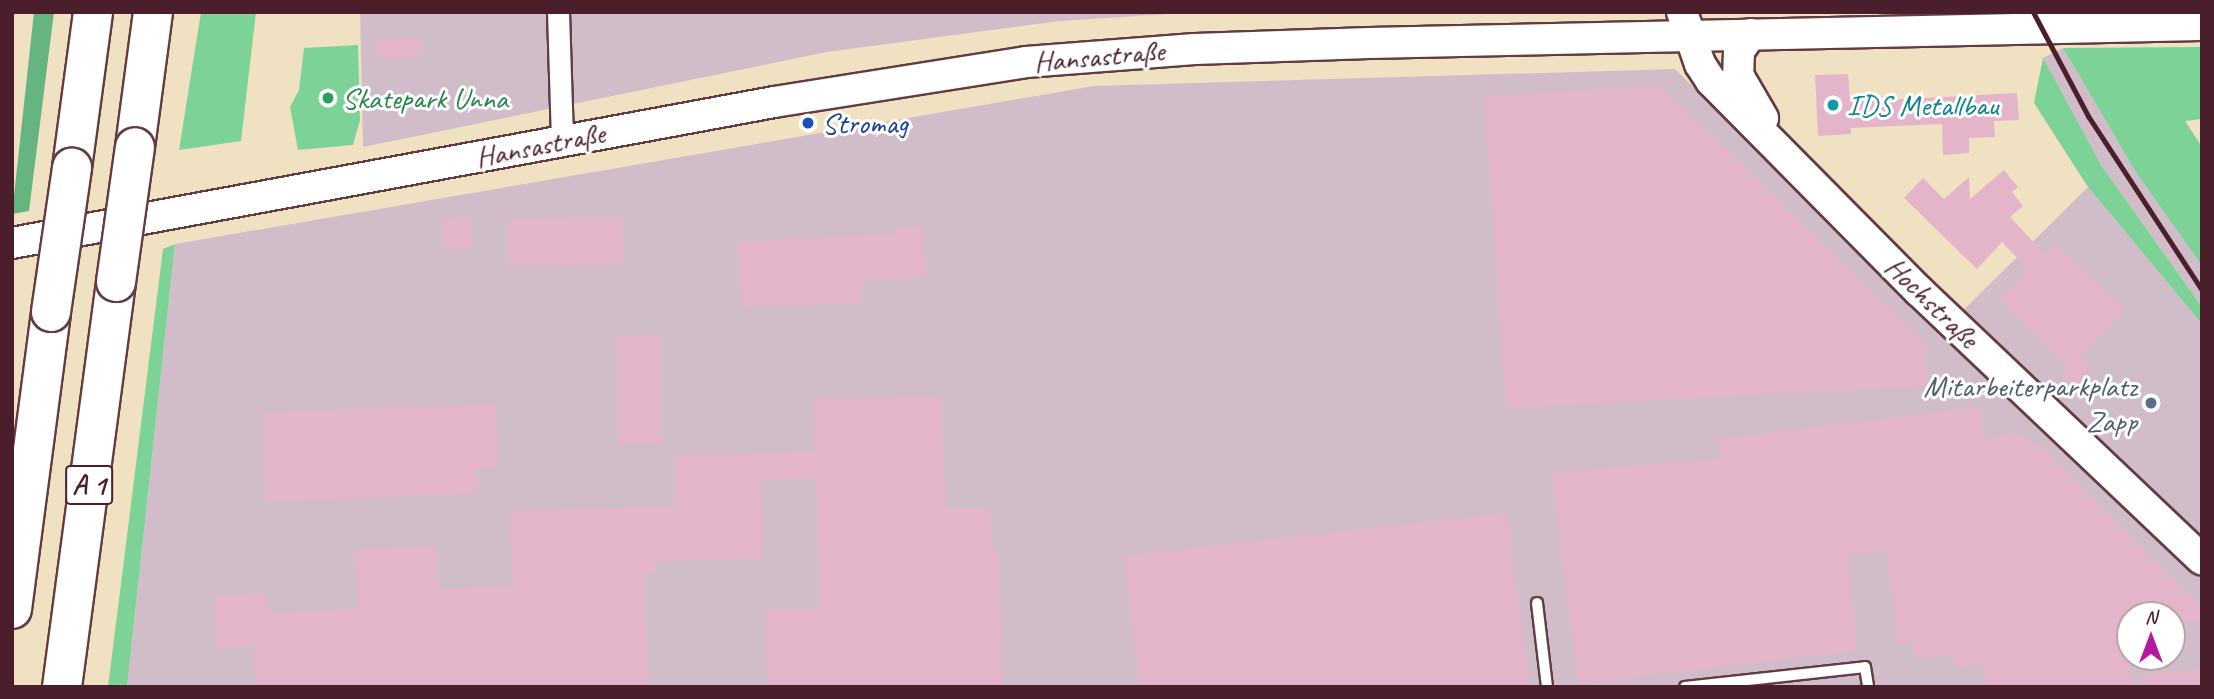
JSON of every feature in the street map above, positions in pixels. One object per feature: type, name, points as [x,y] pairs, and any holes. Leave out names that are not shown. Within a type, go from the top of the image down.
[{"type":"highway","name":"A 1","points":[[12,609],[93,12]]},
{"type":"highway","name":"A 1","points":[[62,687],[153,12]]},
{"type":"main road","name":"Hansastraße","points":[[12,243],[562,141],[1026,62],[1195,49],[1685,24],[1751,34],[2202,24]]},
{"type":"main road","name":"Hochstraße","points":[[1685,24],[1711,81],[1919,291],[2202,560]]},
{"type":"main road","name":"Hochstraße","points":[[1751,34],[1739,51],[1738,75],[1787,158]]},
{"type":"street","points":[[558,12],[562,141]]},
{"type":"lane","points":[[1537,603],[1548,687]]},
{"type":"lane","points":[[1685,687],[1866,667],[1868,687]]},
{"type":"shaded area","points":[[360,12],[1198,12],[1060,21],[827,52],[363,147]]},
{"type":"shaded area","points":[[2063,48],[2137,174],[2202,266],[2202,307],[2101,165],[2059,90],[2043,58]]},
{"type":"shaded area","points":[[1675,69],[1941,332],[2088,187],[2202,324],[2202,687],[127,687],[175,244],[1094,86]]},
{"type":"green space","points":[[34,12],[54,12],[29,211],[12,214]]},
{"type":"green space","points":[[201,12],[256,12],[241,141],[179,150]]},
{"type":"green space","name":"Skatepark Unna","points":[[358,45],[360,120],[353,145],[298,150],[290,107],[299,90],[304,48]]},
{"type":"green space","points":[[2202,47],[2202,119],[2185,121],[2202,147],[2202,266],[2137,174],[2063,48]]},
{"type":"green space","points":[[2043,58],[2101,165],[2202,307],[2202,324],[2088,187],[2034,103]]},
{"type":"green space","points":[[175,244],[127,687],[108,687],[163,249]]},
{"type":"building","points":[[420,37],[420,58],[377,59],[376,39]]},
{"type":"building","points":[[1848,74],[1850,102],[2017,93],[2019,120],[1994,121],[1995,137],[1969,138],[1969,153],[1943,155],[1942,124],[1851,128],[1851,134],[1818,136],[1815,75]]},
{"type":"building","points":[[1661,86],[1924,342],[1927,386],[1506,408],[1484,96]]},
{"type":"building","points":[[2004,170],[2018,187],[2012,192],[2023,206],[2010,217],[2044,254],[2054,244],[2126,309],[2080,356],[2093,369],[2075,387],[2062,374],[2069,367],[1999,300],[2029,270],[2002,242],[1977,269],[1904,198],[1923,178],[1944,199],[1969,177],[1970,199]]},
{"type":"building","points":[[470,217],[472,248],[444,250],[442,219]]},
{"type":"building","points":[[623,217],[624,264],[508,266],[508,219]]},
{"type":"building","points":[[923,227],[925,278],[861,280],[861,303],[741,307],[738,242],[896,234],[894,228]]},
{"type":"building","points":[[661,335],[661,443],[618,444],[617,336]]},
{"type":"building","points":[[940,396],[946,508],[990,508],[991,551],[998,550],[1003,687],[768,687],[766,610],[820,609],[816,478],[762,480],[763,559],[656,561],[656,572],[644,572],[647,687],[256,687],[254,646],[216,648],[213,596],[267,593],[268,613],[358,609],[355,549],[436,546],[438,589],[513,586],[510,510],[676,507],[674,456],[815,451],[813,399]]},
{"type":"building","points":[[496,404],[498,467],[476,468],[477,493],[266,502],[263,413]]},
{"type":"building","points":[[1980,407],[1982,440],[2014,433],[2038,445],[2202,608],[2202,620],[2186,621],[2186,601],[2116,601],[2116,671],[2130,671],[2130,687],[1985,687],[1984,665],[1955,668],[1953,655],[1916,658],[1912,642],[1898,643],[1886,550],[1848,555],[1857,651],[1578,684],[1551,472],[1720,459],[1718,439]]},
{"type":"building","points":[[1507,513],[1529,687],[1140,687],[1123,556]]},
{"type":"building","points":[[2202,668],[2202,687],[2145,687],[2144,675]]},
{"type":"railway","points":[[2033,12],[2088,116],[2202,290]]},
{"type":"place","name":"Skatepark Unna","points":[[328,98]]},
{"type":"place","name":"IDS Metallbau","points":[[1833,105]]},
{"type":"place","name":"Stromag","points":[[808,123]]},
{"type":"place","name":"Mitarbeiterparkplatz Zapp","points":[[2151,403]]}]
